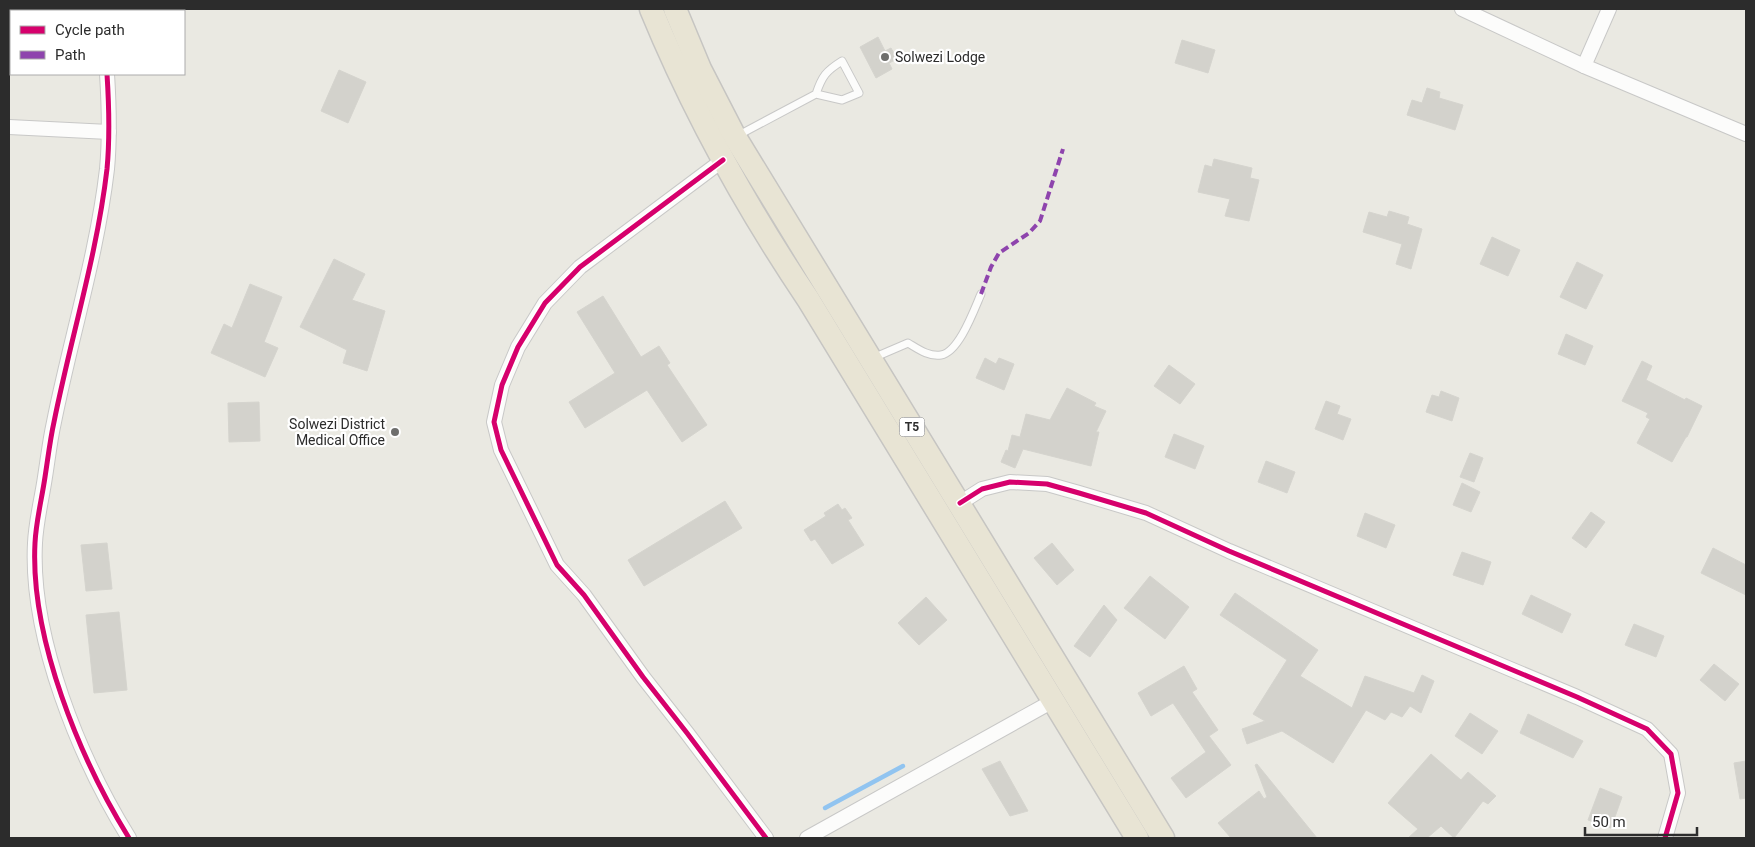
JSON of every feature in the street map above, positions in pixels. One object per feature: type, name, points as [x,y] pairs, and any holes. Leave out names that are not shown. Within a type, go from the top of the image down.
[{"type":"highway","name":"T5","points":[[651,9],[685,86],[723,160],[776,251],[808,299],[861,364],[960,504],[1162,838]]},
{"type":"highway","name":"T5","points":[[674,9],[700,69],[735,137],[861,364],[1053,701],[1137,838]]},
{"type":"street","points":[[1462,9],[1584,66],[1746,134]]},
{"type":"street","points":[[1584,66],[1609,9]]},
{"type":"street","points":[[108,75],[109,132],[107,169],[90,263],[53,423],[35,543],[37,598],[50,663],[78,738],[115,815],[129,838]]},
{"type":"street","points":[[9,127],[109,132]]},
{"type":"street","points":[[723,160],[580,267],[546,303],[518,346],[502,385],[494,422],[501,450],[557,565],[584,595],[643,677],[687,732],[766,838]]},
{"type":"street","points":[[960,504],[982,489],[1010,482],[1047,484],[1146,514],[1229,551],[1577,697],[1638,725],[1647,730],[1671,754],[1678,793],[1665,838]]},
{"type":"street","points":[[807,838],[1053,701]]},
{"type":"lane","points":[[735,137],[816,94],[842,100],[859,93],[842,62],[828,70],[816,94]]},
{"type":"lane","points":[[861,364],[908,343],[930,355],[941,355],[951,351],[968,324],[981,294]]},
{"type":"building","name":"Solwezi Lodge","points":[[878,37],[885,51],[891,48],[897,59],[889,63],[892,69],[876,78],[860,47]]},
{"type":"building","points":[[1182,40],[1215,50],[1208,73],[1175,63]]},
{"type":"building","points":[[339,70],[366,82],[348,123],[321,111]]},
{"type":"building","points":[[1427,88],[1440,92],[1439,98],[1463,105],[1455,130],[1407,115],[1412,100],[1422,103]]},
{"type":"building","points":[[1214,159],[1252,168],[1250,178],[1259,180],[1249,221],[1225,216],[1230,199],[1198,192],[1205,165],[1212,167]]},
{"type":"building","points":[[1389,211],[1409,217],[1407,224],[1422,229],[1411,269],[1396,264],[1402,244],[1363,232],[1369,212],[1387,217]]},
{"type":"building","points":[[1492,237],[1520,250],[1508,276],[1480,264]]},
{"type":"building","points":[[334,259],[365,274],[352,300],[385,311],[367,371],[343,363],[347,350],[300,327]]},
{"type":"building","points":[[1577,262],[1603,275],[1586,309],[1560,297]]},
{"type":"building","points":[[250,284],[282,297],[264,342],[278,348],[265,377],[211,353],[224,324],[232,328]]},
{"type":"building","points":[[603,296],[641,357],[659,346],[670,363],[667,365],[707,425],[682,442],[647,390],[585,428],[569,402],[615,373],[577,312]]},
{"type":"building","points":[[1566,334],[1593,346],[1585,365],[1558,354]]},
{"type":"building","points":[[985,358],[996,364],[999,358],[1014,364],[1004,390],[976,378]]},
{"type":"building","points":[[1642,361],[1652,366],[1646,380],[1685,400],[1686,398],[1702,406],[1672,462],[1637,443],[1650,419],[1646,417],[1648,413],[1622,401]]},
{"type":"building","points":[[1169,365],[1195,384],[1180,404],[1154,386]]},
{"type":"building","points":[[1067,388],[1096,403],[1094,406],[1106,411],[1096,432],[1099,432],[1091,466],[1023,449],[1015,468],[1001,462],[1006,450],[1008,451],[1012,435],[1020,437],[1026,414],[1050,420]]},
{"type":"building","points":[[1441,391],[1459,398],[1452,421],[1426,412],[1432,395],[1439,397]]},
{"type":"building","points":[[1326,401],[1340,406],[1337,414],[1351,419],[1343,440],[1315,429]]},
{"type":"building","points":[[259,402],[260,441],[229,442],[228,403]]},
{"type":"building","points":[[1174,434],[1204,446],[1195,469],[1165,457]]},
{"type":"building","points":[[1470,453],[1483,458],[1474,482],[1460,477]]},
{"type":"building","points":[[1266,461],[1295,472],[1287,493],[1258,482]]},
{"type":"building","points":[[1462,483],[1480,492],[1471,512],[1453,505]]},
{"type":"building","points":[[725,501],[742,528],[644,586],[628,560]]},
{"type":"building","points":[[838,504],[842,510],[845,508],[852,518],[848,520],[864,545],[832,564],[815,539],[811,541],[804,530],[826,516],[824,513]]},
{"type":"building","points":[[1591,512],[1605,522],[1586,548],[1572,538]]},
{"type":"building","points":[[1365,513],[1395,525],[1386,548],[1357,536]]},
{"type":"building","points":[[107,543],[112,589],[86,591],[81,545]]},
{"type":"building","points":[[1052,543],[1074,570],[1057,585],[1034,558]]},
{"type":"building","points":[[1713,548],[1746,565],[1746,595],[1701,573]]},
{"type":"building","points":[[1462,552],[1491,562],[1483,585],[1453,575]]},
{"type":"building","points":[[1150,576],[1189,607],[1165,639],[1124,608]]},
{"type":"building","points":[[1235,593],[1318,650],[1300,676],[1352,708],[1365,676],[1414,693],[1422,675],[1434,681],[1421,713],[1410,706],[1402,717],[1391,712],[1385,720],[1366,710],[1333,763],[1282,731],[1247,744],[1242,729],[1265,721],[1253,714],[1287,660],[1220,615]]},
{"type":"building","points":[[1531,595],[1571,614],[1562,633],[1522,614]]},
{"type":"building","points":[[926,597],[947,620],[919,645],[898,623]]},
{"type":"building","points":[[1104,605],[1117,620],[1090,657],[1074,646]]},
{"type":"building","points":[[119,612],[127,690],[94,693],[86,615]]},
{"type":"building","points":[[1634,624],[1664,636],[1656,657],[1625,645]]},
{"type":"building","points":[[1714,664],[1739,684],[1725,701],[1700,680]]},
{"type":"building","points":[[1184,666],[1197,689],[1192,692],[1218,730],[1209,736],[1231,765],[1186,798],[1171,778],[1206,752],[1173,703],[1151,716],[1138,693]]},
{"type":"building","points":[[1470,713],[1498,731],[1482,754],[1455,736]]},
{"type":"building","points":[[1528,714],[1583,741],[1573,758],[1520,733]]},
{"type":"building","points":[[1431,754],[1461,780],[1468,772],[1496,796],[1488,804],[1483,801],[1454,838],[1441,826],[1427,838],[1408,838],[1418,829],[1388,803]]},
{"type":"building","points":[[1000,761],[1028,811],[1010,816],[982,769]]},
{"type":"building","points":[[1746,761],[1746,798],[1740,799],[1734,763]]},
{"type":"building","points":[[1257,764],[1317,838],[1231,838],[1218,823],[1259,791],[1264,799],[1267,797],[1255,765]]},
{"type":"building","points":[[1600,788],[1622,797],[1611,828],[1588,820]]},
{"type":"waterway","points":[[825,808],[903,766]]},
{"type":"marked path","points":[[981,294],[991,267],[999,253],[1029,233],[1040,221],[1063,149]]},
{"type":"cycle path","points":[[107,75],[109,145],[103,201],[51,436],[35,543],[36,580],[41,618],[50,657],[76,735],[111,807],[129,838]]},
{"type":"cycle path","points":[[723,160],[580,267],[545,303],[518,347],[502,385],[494,422],[501,450],[557,565],[584,595],[643,677],[766,838]]},
{"type":"cycle path","points":[[960,503],[982,489],[1010,482],[1047,484],[1146,513],[1229,551],[1577,697],[1647,729],[1671,754],[1678,793],[1665,838]]},
{"type":"place","name":"Solwezi Lodge","points":[[885,57]]},
{"type":"place","name":"Solwezi District Medical Office","points":[[395,432]]}]
